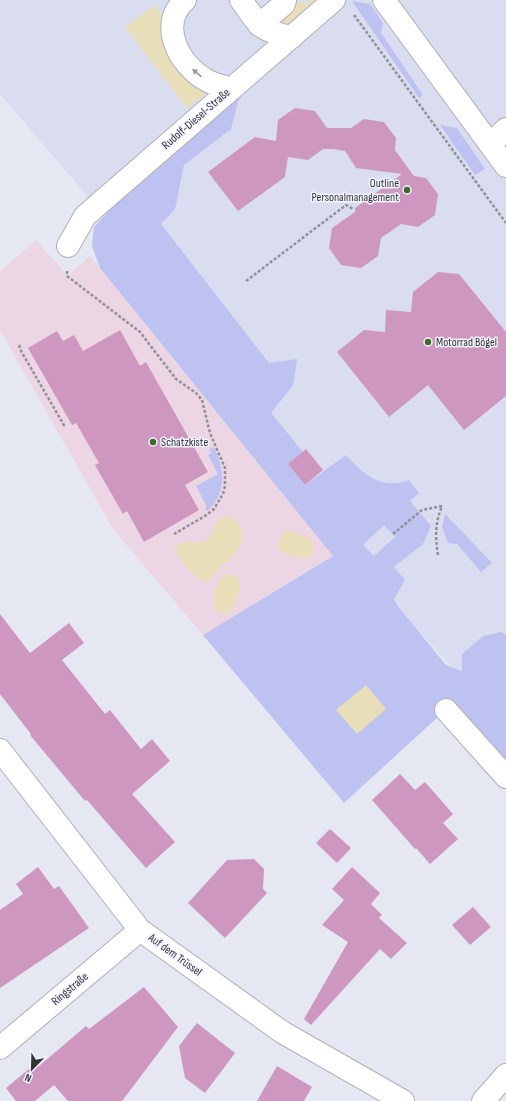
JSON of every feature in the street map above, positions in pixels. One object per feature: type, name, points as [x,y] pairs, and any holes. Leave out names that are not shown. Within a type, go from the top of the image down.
[{"type":"street","points":[[185,0],[175,16],[172,30],[174,43],[180,57],[197,74],[208,82],[231,89]]},
{"type":"street","points":[[241,0],[259,25],[271,33],[292,37]]},
{"type":"street","points":[[259,25],[286,0]]},
{"type":"street","name":"Rudolf-Diesel-Straße","points":[[68,246],[85,216],[334,0]]},
{"type":"street","points":[[384,0],[506,166]]},
{"type":"street","points":[[490,144],[506,129]]},
{"type":"street","points":[[446,710],[506,777]]},
{"type":"street","name":"Auf dem Trüssel","points":[[0,750],[140,930],[282,1032],[403,1101]]},
{"type":"street","name":"Ringstraße","points":[[0,1048],[140,930]]},
{"type":"path","points":[[352,13],[506,223]]},
{"type":"path","points":[[246,280],[346,205],[353,209]]},
{"type":"path","points":[[68,246],[67,276],[140,332],[176,379],[196,393],[202,400],[210,433],[225,468],[225,486],[223,494],[214,509],[174,534]]},
{"type":"path","points":[[19,345],[65,427]]},
{"type":"path","points":[[393,534],[422,510],[442,506],[437,518],[435,536],[438,556]]},
{"type":"shaded area","points":[[0,0],[506,0],[506,725],[330,536],[118,232],[0,94]]},
{"type":"shaded area","points":[[352,1],[370,4],[383,23],[381,33],[423,95],[419,98]]},
{"type":"shaded area","points":[[240,95],[231,129],[184,165],[175,209],[161,224],[269,363],[297,359],[293,385],[271,413],[303,452],[288,464],[305,485],[346,455],[366,474],[373,478],[381,482],[390,483],[399,483],[409,480],[419,493],[410,501],[431,526],[423,544],[394,567],[405,580],[394,599],[397,605],[446,665],[462,671],[462,654],[483,636],[502,632],[506,635],[506,762],[451,705],[344,803],[203,635],[333,556],[100,268],[92,246],[94,227],[121,198]],"holes":[[[384,525],[395,537],[374,556],[363,545]]]},
{"type":"shaded area","points":[[440,125],[457,128],[485,169],[475,175]]},
{"type":"shaded area","name":"Schatzkiste","points":[[36,240],[68,276],[90,256],[333,556],[203,635],[113,529],[0,330],[0,271]]},
{"type":"shaded area","points":[[214,447],[220,463],[222,480],[218,497],[207,511],[205,509],[207,507],[196,486],[218,474],[208,455],[212,453],[209,449]]},
{"type":"shaded area","points":[[445,514],[492,563],[481,572],[457,544],[448,543],[442,527]]},
{"type":"sand","points":[[310,0],[318,0],[289,26],[276,26],[294,1],[309,4]]},
{"type":"sand","points":[[155,5],[211,90],[187,108],[125,27]]},
{"type":"sand","points":[[226,516],[234,519],[239,525],[242,536],[241,543],[238,550],[210,580],[202,581],[193,575],[185,566],[176,551],[175,546],[186,541],[197,543],[204,542],[208,539],[216,524]]},
{"type":"sand","points":[[288,530],[311,539],[314,545],[311,558],[289,555],[278,548],[281,536]]},
{"type":"sand","points":[[226,574],[235,576],[241,585],[232,610],[229,614],[216,611],[214,607],[215,591],[219,581]]},
{"type":"sand","points":[[366,685],[386,709],[357,734],[336,710]]},
{"type":"building","name":"Outline Personalmanagement","points":[[295,108],[315,111],[327,128],[351,128],[364,119],[384,122],[396,138],[395,150],[414,176],[426,178],[438,194],[435,215],[418,227],[401,224],[381,238],[378,256],[361,268],[341,265],[329,248],[332,228],[355,212],[355,208],[402,174],[356,168],[345,151],[333,149],[323,149],[308,160],[288,157],[285,177],[238,211],[208,172],[255,137],[276,141],[278,120]]},
{"type":"building","name":"Motorrad Bögel","points":[[438,272],[459,274],[506,332],[506,396],[464,430],[428,385],[389,417],[337,352],[364,330],[385,332],[386,310],[411,312],[413,292]]},
{"type":"building","points":[[120,330],[140,366],[146,362],[208,472],[185,485],[199,510],[144,542],[127,511],[123,514],[95,465],[99,463],[76,423],[72,425],[28,348],[57,331],[63,341],[74,335],[83,351]]},
{"type":"building","points":[[306,449],[323,470],[305,485],[288,464]]},
{"type":"building","points":[[0,614],[30,653],[69,623],[84,643],[62,660],[105,714],[110,710],[141,749],[152,739],[170,761],[132,794],[175,842],[146,868],[87,800],[85,801],[30,735],[31,734],[0,694]]},
{"type":"building","points":[[400,774],[415,790],[425,782],[453,814],[443,823],[458,839],[430,864],[372,800]]},
{"type":"building","points":[[330,829],[351,848],[337,863],[316,843]]},
{"type":"building","points":[[254,859],[264,869],[263,889],[267,893],[225,938],[188,903],[227,860]]},
{"type":"building","points":[[38,867],[54,889],[59,886],[89,928],[0,988],[0,910],[23,894],[16,884]]},
{"type":"building","points":[[352,867],[380,893],[371,904],[382,915],[379,918],[407,943],[391,959],[380,949],[311,1025],[304,1019],[348,942],[322,925],[344,900],[332,889]]},
{"type":"building","points":[[473,907],[491,927],[470,945],[452,925]]},
{"type":"building","points":[[144,987],[178,1027],[122,1101],[68,1101],[54,1085],[35,1101],[16,1101],[6,1088],[36,1063],[39,1066],[86,1026],[89,1029]]},
{"type":"building","points":[[197,1023],[235,1053],[205,1093],[185,1078],[179,1046]]},
{"type":"building","points":[[277,1066],[312,1087],[304,1101],[257,1101]]},
{"type":"place","name":"Outline Personalmanagement","points":[[407,190]]},
{"type":"place","name":"Motorrad Bögel","points":[[428,342]]},
{"type":"place","name":"Schatzkiste","points":[[153,442]]}]
